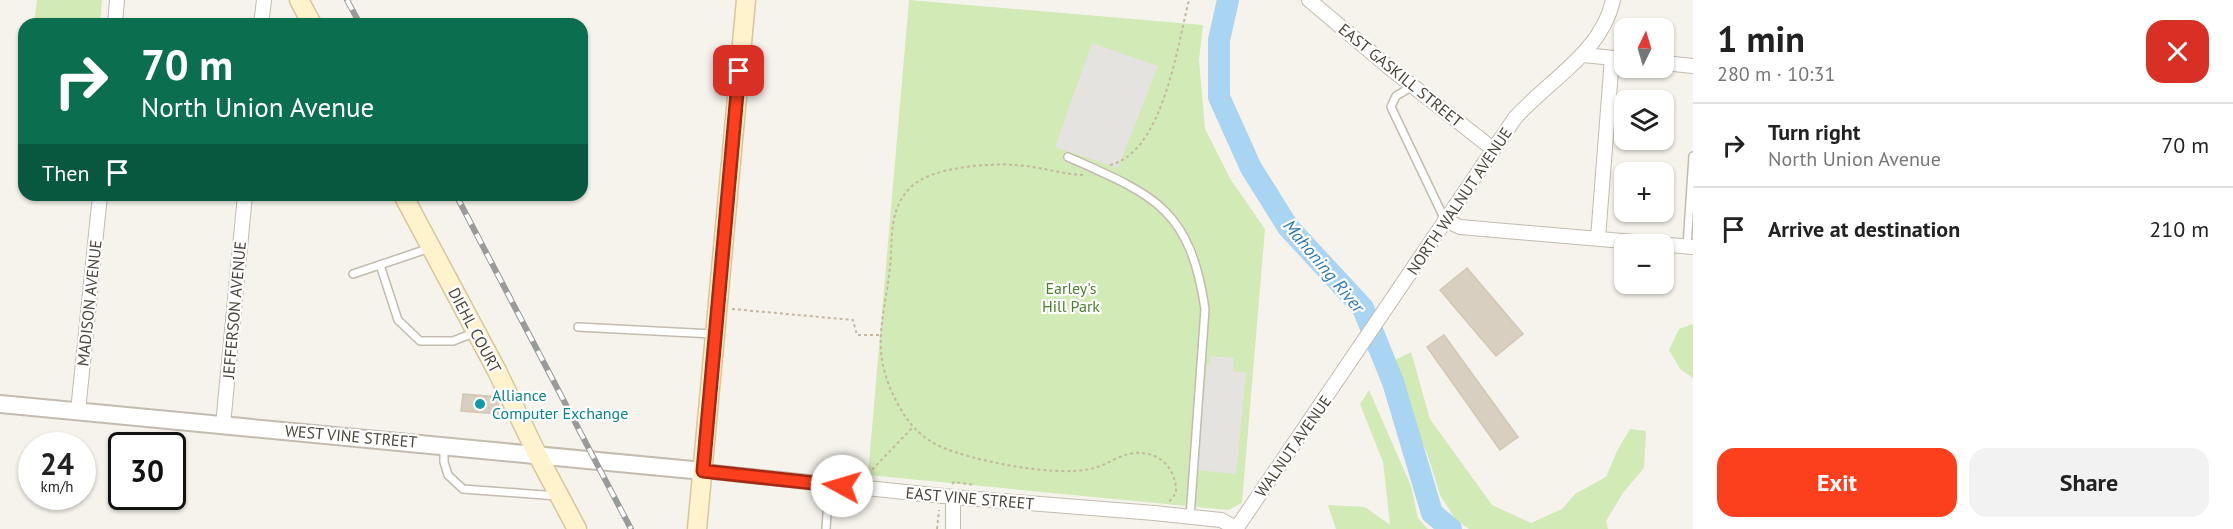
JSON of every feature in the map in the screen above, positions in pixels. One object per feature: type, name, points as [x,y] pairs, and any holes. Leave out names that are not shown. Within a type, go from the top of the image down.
[{"type":"main road","points":[[299,0],[309,18]]},
{"type":"main road","points":[[697,529],[746,0]]},
{"type":"main road","name":"DIEHL COURT","points":[[406,201],[578,529]]},
{"type":"street","points":[[116,18],[117,0]]},
{"type":"street","points":[[262,18],[264,0]]},
{"type":"street","name":"EAST GASKILL STREET","points":[[1309,0],[1493,149]]},
{"type":"street","name":"NORTH WALNUT AVENUE","points":[[1351,363],[1493,149],[1536,95],[1583,54],[1604,26],[1613,0]]},
{"type":"street","points":[[1583,54],[1614,58]]},
{"type":"street","points":[[1674,64],[1693,66]]},
{"type":"street","points":[[1598,238],[1616,78]]},
{"type":"street","name":"MADISON AVENUE","points":[[78,411],[99,201]]},
{"type":"street","name":"JEFFERSON AVENUE","points":[[223,424],[244,201]]},
{"type":"street","points":[[1445,220],[1460,227],[1690,246]]},
{"type":"street","name":"WALNUT AVENUE","points":[[1236,529],[1351,363]]},
{"type":"street","name":"WEST VINE STREET","points":[[0,404],[703,471]]},
{"type":"street","name":"EAST VINE STREET","points":[[703,471],[953,497],[1221,520],[1236,529]]},
{"type":"street","points":[[953,497],[953,529]]},
{"type":"lane","points":[[1413,86],[1396,96],[1391,107],[1445,220]]},
{"type":"lane","points":[[1690,246],[1693,156]]},
{"type":"lane","points":[[1068,157],[1130,184],[1169,212],[1188,241],[1200,276],[1206,309],[1190,517]]},
{"type":"lane","points":[[353,274],[430,247]]},
{"type":"lane","points":[[380,265],[398,320],[420,341],[453,341],[476,332]]},
{"type":"lane","points":[[578,327],[715,334]]},
{"type":"lane","points":[[444,445],[444,462],[448,475],[462,489],[560,496]]},
{"type":"lane","points":[[826,529],[829,484]]},
{"type":"path","points":[[1169,502],[1176,493],[1175,477],[1164,461],[1148,454],[1132,453],[1089,470],[1038,470],[1004,465],[939,446],[913,426],[891,391],[882,369],[881,335],[891,256],[890,232],[899,202],[912,186],[926,177],[946,171],[994,164],[1085,175],[1130,158],[1150,131],[1170,79],[1189,0]]},
{"type":"path","points":[[717,308],[853,320],[857,335],[881,335]]},
{"type":"path","points":[[855,487],[913,426]]},
{"type":"green space","points":[[37,0],[102,0],[100,18],[35,18]]},
{"type":"green space","name":"Earley's Hill Park","points":[[909,0],[1203,25],[1199,60],[1205,129],[1231,180],[1265,229],[1242,503],[1228,510],[868,475]]},
{"type":"green space","points":[[1693,324],[1693,378],[1680,369],[1669,350],[1679,329]]},
{"type":"green space","points":[[1411,352],[1430,419],[1492,505],[1531,523],[1562,509],[1575,494],[1606,477],[1630,429],[1646,431],[1644,468],[1623,493],[1606,521],[1608,529],[1469,529],[1456,520],[1440,495],[1427,453],[1412,422],[1395,360]]},
{"type":"green space","points":[[1369,390],[1411,486],[1418,518],[1428,529],[1336,529],[1328,505],[1365,507],[1390,525],[1383,462],[1360,404]]},
{"type":"shaded area","points":[[1092,43],[1158,66],[1118,168],[1055,147]]},
{"type":"shaded area","points":[[1211,356],[1234,358],[1233,371],[1246,373],[1236,474],[1196,470],[1207,365],[1210,365]]},
{"type":"building","points":[[1467,268],[1523,334],[1496,356],[1440,290]]},
{"type":"building","points":[[1444,335],[1518,437],[1500,450],[1427,347]]},
{"type":"building","name":"Alliance Computer Exchange","points":[[463,394],[499,397],[498,414],[461,411]]},
{"type":"waterway","name":"Mahoning River","points":[[1228,0],[1219,40],[1219,97],[1251,168],[1288,227],[1363,308],[1393,382],[1432,513],[1451,529]]},
{"type":"railway","points":[[347,0],[357,18]]},
{"type":"railway","points":[[459,201],[631,529]]},
{"type":"place","name":"Alliance Computer Exchange","points":[[480,404]]},
{"type":"route","points":[[739,71],[703,471],[842,486]]}]
